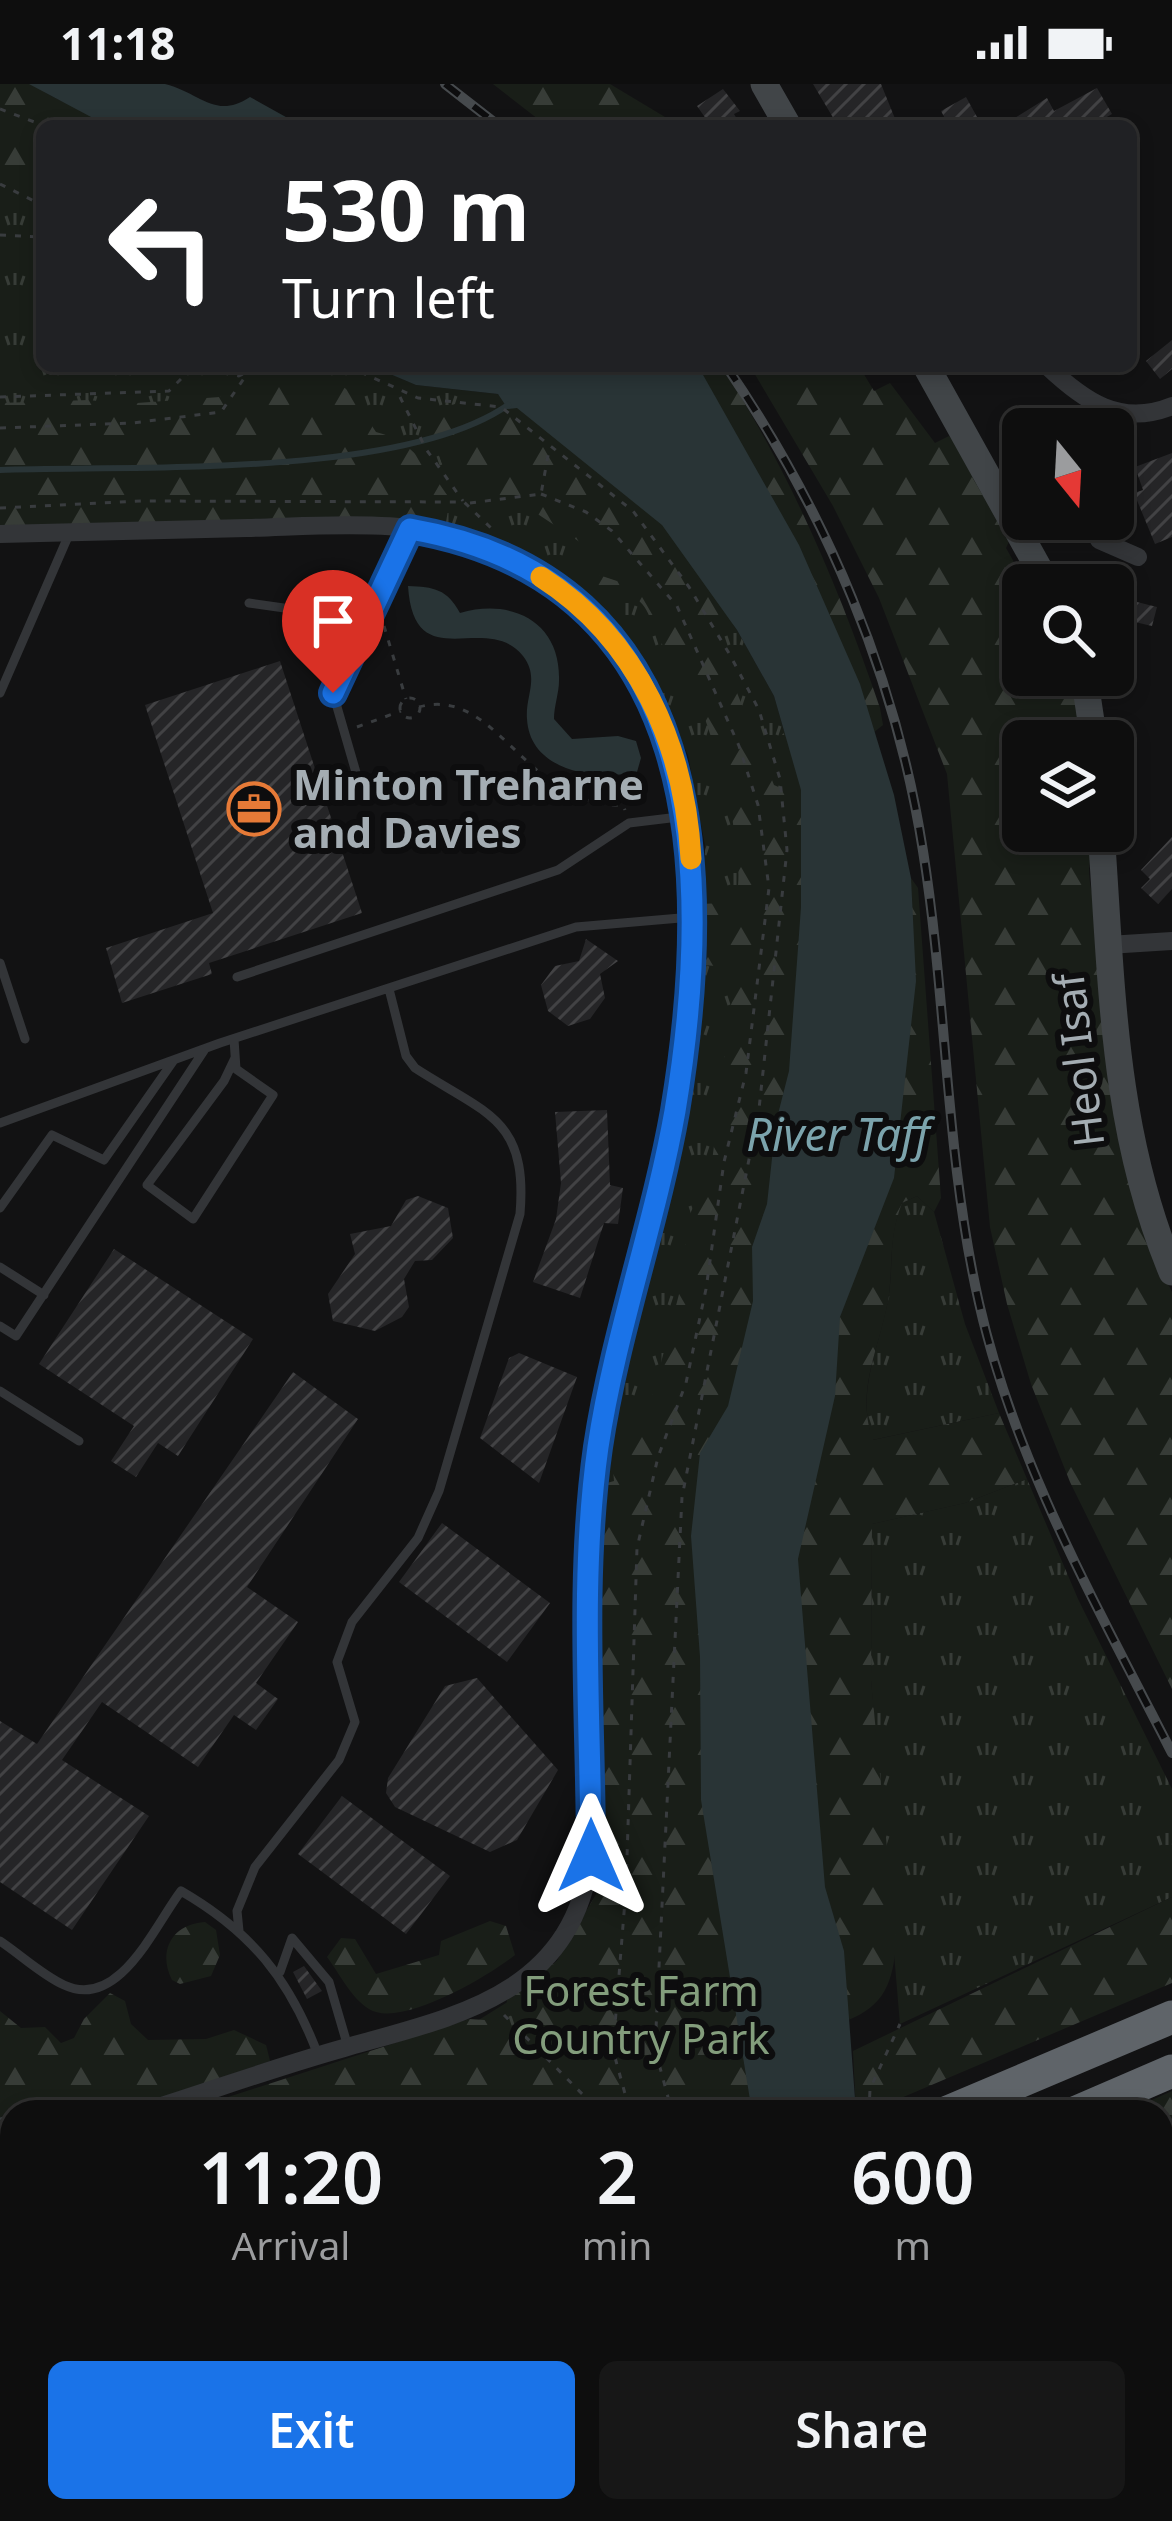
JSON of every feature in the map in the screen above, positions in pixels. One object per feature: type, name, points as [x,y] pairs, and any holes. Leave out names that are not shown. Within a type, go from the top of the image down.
[{"type":"highway","points":[[976,2100],[1172,2017]]},
{"type":"highway","points":[[1105,2100],[1172,2071]]},
{"type":"main road","points":[[764,84],[785,120]]},
{"type":"main road","points":[[929,372],[1036,564]]},
{"type":"main road","name":"Heol Isaf","points":[[1102,852],[1127,1135],[1172,1272]]},
{"type":"street","points":[[1054,372],[1097,408]]},
{"type":"street","points":[[1134,415],[1172,406]]},
{"type":"street","points":[[0,534],[410,529],[467,540],[514,561],[574,600],[628,658],[669,741],[687,816],[693,917],[674,1114],[605,1402],[594,1474],[588,1880],[576,1912],[548,1955],[491,2001],[456,2017],[180,2100]]},
{"type":"street","points":[[1099,540],[1138,556]]},
{"type":"street","points":[[1108,945],[1172,941]]},
{"type":"lane","points":[[364,800],[340,733],[333,693],[410,529]]},
{"type":"lane","points":[[0,693],[70,532]]},
{"type":"lane","points":[[248,603],[369,620]]},
{"type":"lane","points":[[237,977],[559,870],[629,824],[687,816]]},
{"type":"lane","points":[[0,1123],[205,1048],[576,927],[693,917]]},
{"type":"lane","points":[[0,962],[26,1039]]},
{"type":"lane","points":[[239,1931],[237,1911],[255,1867],[339,1760],[355,1722],[337,1662],[352,1622],[418,1538],[439,1491],[520,1214],[523,1176],[510,1131],[415,1068],[406,1056],[389,989]]},
{"type":"lane","points":[[234,1039],[236,1058],[236,1069],[273,1095],[193,1219],[147,1185],[236,1058]]},
{"type":"lane","points":[[0,1326],[16,1336],[205,1048]]},
{"type":"lane","points":[[0,1208],[52,1135],[104,1160],[173,1060]]},
{"type":"lane","points":[[0,1267],[44,1294]]},
{"type":"lane","points":[[0,1390],[80,1441]]},
{"type":"lane","points":[[0,1941],[62,1984],[83,1991],[107,1984],[126,1969],[182,1892],[239,1931],[280,1972],[318,2056]]},
{"type":"lane","points":[[280,1972],[292,1937],[329,1982],[348,2047]]},
{"type":"path","points":[[0,109],[36,123]]},
{"type":"path","points":[[0,184],[36,203]]},
{"type":"path","points":[[0,235],[36,237]]},
{"type":"path","points":[[0,397],[169,391],[187,372]]},
{"type":"path","points":[[0,428],[132,423],[221,412],[248,372]]},
{"type":"path","points":[[359,372],[398,392],[501,407],[526,432],[633,512],[730,655],[759,710],[780,779],[787,850],[759,1109],[682,1497],[655,2049],[669,2100]]},
{"type":"path","points":[[398,392],[426,449],[514,561]]},
{"type":"path","points":[[541,494],[550,448]]},
{"type":"path","points":[[0,508],[141,501],[466,502],[541,494],[586,512],[612,531],[677,606],[740,746],[758,805],[769,888],[746,1073],[724,1162],[706,1289],[686,1383],[658,1457],[638,1548],[626,1888],[613,2050],[627,2100]]},
{"type":"path","points":[[377,602],[406,699],[419,707]]},
{"type":"path","points":[[340,733],[400,711],[406,699]]},
{"type":"path","points":[[400,711],[411,717],[419,707],[432,704],[467,710],[490,725],[543,780],[583,802],[623,805],[629,824]]},
{"type":"path","points":[[491,2001],[584,2100]]},
{"type":"path","points":[[870,2100],[870,2089],[900,2024]]},
{"type":"green space","name":"Forest Farm Country Park","points":[[0,84],[29,84],[97,120],[36,120],[36,372],[385,372],[416,385],[498,394],[662,525],[737,630],[774,696],[801,790],[752,2100],[232,2100],[477,2021],[527,1990],[557,1961],[601,1886],[607,1468],[620,1388],[692,1089],[703,975],[705,845],[688,755],[639,652],[586,596],[521,549],[446,522],[0,526]]},
{"type":"green space","points":[[0,84],[38,84],[51,101],[79,103],[98,120],[36,120],[36,198],[0,176]]},
{"type":"green space","points":[[493,84],[610,84],[670,120],[539,120]]},
{"type":"green space","points":[[250,372],[300,375],[326,379],[347,390],[376,432],[401,442],[428,468],[450,499],[446,522],[437,527],[0,526],[0,403],[89,400],[123,404],[220,397],[232,383]]},
{"type":"green space","points":[[696,372],[726,372],[791,489],[848,619],[880,708],[883,725],[869,736]]},
{"type":"green space","points":[[754,372],[863,372],[874,391],[890,383],[935,443],[949,436],[965,453],[1002,515],[1002,540],[1010,540],[1006,548],[1015,564],[1002,564],[1002,696],[1082,696],[1085,720],[1002,720],[1002,852],[1091,852],[1090,882],[1100,918],[1151,1249],[1172,1292],[1172,1689],[1070,1482],[1031,1384],[1007,1304],[990,1227],[947,774],[879,598],[833,506]]},
{"type":"green space","name":"Forest Farm Country Park","points":[[455,404],[517,407],[617,436],[673,539],[740,623],[723,627],[719,648],[774,785],[783,789],[786,772],[770,766],[767,755],[785,731],[800,740],[805,900],[797,1008],[782,1133],[755,1280],[747,1930],[753,2100],[595,2100],[566,2076],[583,2100],[219,2100],[469,2019],[500,2021],[516,2037],[532,2042],[506,2009],[507,2000],[557,1961],[601,1886],[593,1871],[603,1842],[594,1632],[602,1627],[600,1485],[614,1481],[613,1469],[602,1459],[607,1434],[618,1426],[641,1431],[647,1416],[688,1260],[683,1231],[712,1162],[734,981],[732,967],[701,965],[701,904],[723,903],[732,909],[738,860],[726,788],[704,716],[683,667],[661,643],[637,599],[621,593],[617,598],[628,621],[619,630],[585,601],[570,573],[578,568],[617,581],[619,568],[512,497],[464,499],[445,472],[429,428],[435,411]]},
{"type":"green space","points":[[911,878],[918,888],[941,1198],[934,1212],[917,1196],[902,1203],[893,1238],[889,1294],[868,1384],[868,1421],[873,1440],[999,1413],[1027,1479],[965,1503],[872,1524],[871,1680],[896,1943],[885,1991],[870,2008],[846,2021],[832,1996],[787,1579],[903,891]]},
{"type":"green space","points":[[917,1196],[934,1212],[965,1324],[999,1413],[872,1440],[868,1384],[889,1294],[895,1228],[902,1203]]},
{"type":"green space","points":[[1027,1479],[1078,1599],[1172,1789],[1172,1897],[900,2024],[871,1680],[872,1524],[965,1503]]},
{"type":"green space","points":[[1172,1897],[1172,1983],[896,2100],[855,2100],[853,2051]]},
{"type":"green space","points":[[490,1921],[506,1926],[515,1955],[466,1987],[401,2012],[369,2009],[327,1957],[341,1938],[355,1939],[376,1974],[439,1955],[441,1941]]},
{"type":"green space","points":[[205,1922],[216,1930],[220,1955],[211,1976],[180,1984],[172,1980],[167,1949],[184,1928]]},
{"type":"green space","points":[[110,1993],[125,2001],[131,2024],[148,2040],[206,2039],[234,2030],[266,2045],[270,2061],[158,2100],[0,2100],[0,2011],[21,2028],[45,2027],[61,2043],[74,2038],[84,2019]]},
{"type":"green space","points":[[1172,2091],[1172,2100],[1152,2100]]},
{"type":"water","points":[[29,84],[165,84],[217,105],[250,97],[291,120],[97,120]]},
{"type":"water","name":"River Taff","points":[[385,372],[701,372],[799,545],[860,684],[894,795],[911,878],[916,981],[894,1178],[840,1317],[835,1396],[798,1559],[825,1887],[844,1951],[855,2100],[750,2100],[701,1800],[700,1657],[691,1536],[700,1453],[728,1406],[753,1301],[752,1247],[767,1204],[776,1122],[789,1071],[801,907],[801,790],[774,696],[737,630],[662,525],[517,408],[508,409],[498,394],[416,385]]},
{"type":"water","points":[[408,586],[439,591],[460,613],[479,609],[514,612],[542,629],[557,660],[554,719],[572,739],[618,736],[636,741],[641,758],[637,772],[585,773],[568,769],[540,751],[527,719],[531,672],[523,656],[508,644],[490,639],[437,637],[423,630],[413,614]]},
{"type":"building","points":[[813,84],[881,84],[896,120],[834,120]]},
{"type":"building","points":[[1097,88],[1112,114],[1102,120],[1012,120],[1047,98],[1054,111]]},
{"type":"building","points":[[723,89],[740,111],[734,114],[737,120],[707,120],[697,106]]},
{"type":"building","points":[[966,97],[979,120],[946,120],[941,111]]},
{"type":"building","points":[[1172,340],[1172,369],[1160,379],[1146,361]]},
{"type":"building","points":[[1172,453],[1172,537],[1155,544],[1134,493],[1143,490],[1135,467]]},
{"type":"building","points":[[1134,601],[1157,607],[1152,626],[1134,622]]},
{"type":"building","name":"Minton Treharne and Davies","points":[[280,661],[362,913],[209,963],[212,974],[122,1003],[106,948],[213,913],[145,705]]},
{"type":"building","points":[[1172,837],[1172,889],[1158,904],[1141,888],[1150,879],[1141,870]]},
{"type":"building","points":[[586,939],[618,961],[600,974],[605,998],[590,1019],[568,1026],[548,1011],[541,985],[555,966],[579,961]]},
{"type":"building","points":[[607,1110],[610,1185],[623,1188],[618,1224],[604,1223],[580,1298],[533,1282],[556,1219],[561,1183],[555,1112]]},
{"type":"building","points":[[418,1196],[448,1208],[453,1238],[432,1260],[415,1261],[404,1279],[409,1307],[402,1317],[375,1331],[333,1321],[328,1294],[355,1254],[350,1234],[391,1226],[406,1200]]},
{"type":"building","points":[[114,1249],[253,1339],[178,1456],[158,1443],[136,1477],[111,1461],[134,1426],[39,1364]]},
{"type":"building","points":[[519,1353],[577,1377],[539,1483],[480,1438],[509,1358]]},
{"type":"building","points":[[293,1372],[358,1419],[247,1587],[298,1622],[256,1683],[278,1699],[256,1730],[234,1715],[198,1767],[102,1702],[62,1760],[149,1816],[72,1930],[0,1882],[0,1721],[37,1744]]},
{"type":"building","points":[[442,1523],[550,1603],[507,1662],[399,1582]]},
{"type":"building","points":[[477,1678],[558,1770],[517,1840],[490,1852],[395,1807],[386,1793],[388,1778],[445,1686]]},
{"type":"building","points":[[342,1796],[450,1876],[406,1934],[298,1854]]},
{"type":"building","points":[[304,1966],[322,1991],[307,1999],[293,1972]]},
{"type":"waterway","points":[[0,470],[191,467],[335,457],[402,446],[461,429],[508,405]]},
{"type":"railway","points":[[445,84],[491,120]]},
{"type":"railway","points":[[730,372],[825,537],[875,659],[895,722],[923,851],[959,1191],[995,1362],[1061,1534],[1172,1753]]},
{"type":"slow traffic","points":[[541,577],[604,627],[638,675],[674,756],[685,800],[691,859]]},
{"type":"place","name":"Minton Treharne and Davies","points":[[254,809]]},
{"type":"route","points":[[333,693],[410,529],[467,540],[554,585],[604,627],[652,701],[680,776],[691,846],[693,917],[683,1054],[674,1114],[605,1402],[593,1490],[591,1856]]}]
